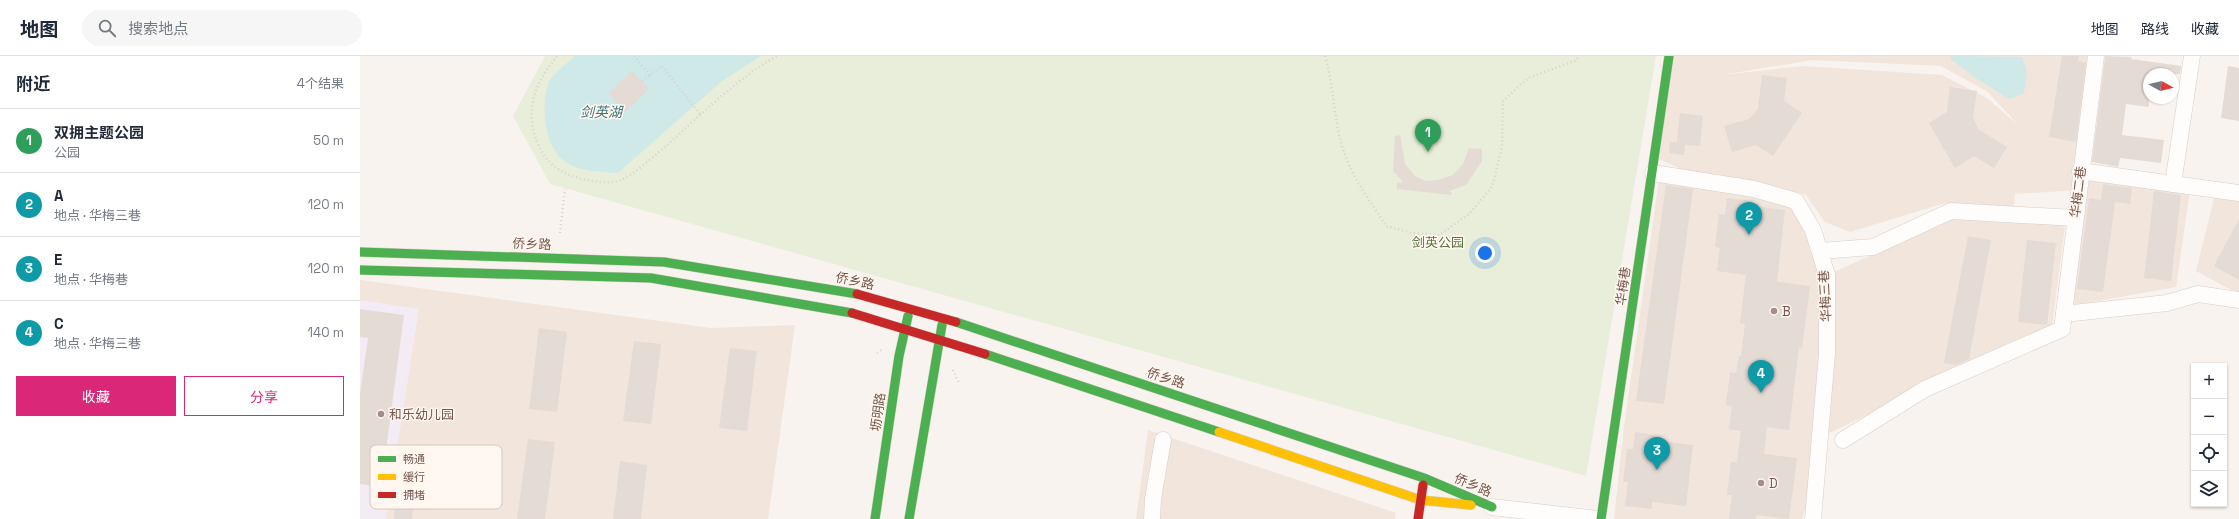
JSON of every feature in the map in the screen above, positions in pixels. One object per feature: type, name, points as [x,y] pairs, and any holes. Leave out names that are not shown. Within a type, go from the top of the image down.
[{"type":"street","name":"华梅巷","points":[[1601,519],[1669,56]]},
{"type":"street","name":"华梅二巷","points":[[2063,322],[2080,171],[2096,56]]},
{"type":"street","points":[[2173,184],[2192,56]]},
{"type":"street","points":[[2080,171],[2239,193]]},
{"type":"street","name":"华梅三巷","points":[[1653,173],[1754,189],[1796,201],[1813,230],[1827,275],[1827,353],[1813,519]]},
{"type":"street","points":[[1820,251],[1874,248],[1951,211],[2075,218]]},
{"type":"street","name":"侨乡路","points":[[360,252],[664,262],[859,294],[944,318],[1424,478],[1492,507]]},
{"type":"street","name":"侨乡路","points":[[360,270],[651,278],[846,311],[940,339],[1421,500],[1492,507]]},
{"type":"street","points":[[1843,440],[1925,389],[2063,322],[2167,303],[2198,294],[2239,300]]},
{"type":"street","name":"坜明路","points":[[875,519],[899,356],[906,329],[909,309]]},
{"type":"street","points":[[909,519],[944,318]]},
{"type":"street","points":[[1152,519],[1153,499],[1163,440]]},
{"type":"street","points":[[1418,519],[1424,478]]},
{"type":"street","points":[[1492,507],[1598,519]]},
{"type":"path","points":[[557,56],[536,87],[531,112],[533,130],[539,148],[557,170],[573,177],[600,182],[621,180],[656,155],[753,70],[777,56]]},
{"type":"path","points":[[634,56],[650,75]]},
{"type":"path","points":[[1325,56],[1333,107],[1347,160],[1365,194],[1386,226],[1412,233],[1439,235],[1469,214],[1492,187],[1502,147],[1503,101],[1528,78],[1577,60],[1578,56]]},
{"type":"path","points":[[642,82],[662,66],[701,115]]},
{"type":"path","points":[[560,233],[565,188]]},
{"type":"path","points":[[877,353],[881,350]]},
{"type":"path","points":[[953,369],[959,383]]},
{"type":"shaded area","points":[[1671,56],[2096,56],[2078,190],[2015,194],[2013,212],[1945,203],[1850,232],[1825,222],[1806,195],[1773,186],[1700,178],[1659,159]],"holes":[[[1812,60],[1941,66],[1988,92],[2019,126],[1987,98],[1942,75],[1803,66],[1722,75]]]},
{"type":"shaded area","points":[[1660,172],[1796,201],[1827,275],[1968,212],[2065,226],[2052,327],[1821,437],[1818,466],[1802,519],[1614,519],[1624,427]]},
{"type":"shaded area","points":[[2086,175],[2190,190],[2176,287],[2070,306]]},
{"type":"shaded area","points":[[2216,190],[2239,193],[2239,294],[2196,271]]},
{"type":"shaded area","points":[[360,280],[711,328],[795,325],[768,519],[360,519]]},
{"type":"shaded area","name":"和乐幼儿园","points":[[360,300],[419,309],[398,445],[370,445],[370,509],[388,509],[386,519],[360,519]]},
{"type":"shaded area","points":[[1148,430],[1396,513],[1395,519],[1136,519]]},
{"type":"green space","name":"剑英公园","points":[[545,56],[1656,56],[1586,476],[550,184],[513,116]]},
{"type":"water","name":"剑英湖","points":[[575,56],[761,56],[722,81],[618,173],[585,170],[573,166],[559,156],[553,148],[546,126],[546,92],[551,79]]},
{"type":"water","points":[[1951,56],[2022,57],[2027,73],[2024,93],[2009,99],[1974,77],[1951,59]]},
{"type":"building","points":[[2062,56],[2079,56],[2078,61],[2086,63],[2076,142],[2049,137]]},
{"type":"building","points":[[2105,56],[2132,57],[2131,59],[2181,66],[2180,74],[2179,68],[2143,68],[2143,104],[2149,104],[2149,107],[2126,104],[2122,135],[2164,140],[2161,163],[2120,158],[2118,167],[2092,162]]},
{"type":"building","points":[[2228,66],[2239,68],[2239,121],[2221,118]]},
{"type":"building","points":[[632,71],[649,89],[625,112],[608,93]]},
{"type":"building","points":[[1762,75],[1787,78],[1784,101],[1802,113],[1773,156],[1756,145],[1732,152],[1724,126],[1749,119],[1758,109]]},
{"type":"building","points":[[1950,87],[1977,91],[1973,117],[1978,129],[2007,147],[1994,168],[1974,156],[1955,168],[1929,123],[1947,112]]},
{"type":"building","points":[[1680,113],[1703,116],[1700,146],[1685,145],[1684,155],[1669,153],[1670,142],[1677,142]]},
{"type":"building","points":[[1400,135],[1405,164],[1415,176],[1426,181],[1438,180],[1453,175],[1463,164],[1469,148],[1482,149],[1482,161],[1466,185],[1449,191],[1452,193],[1451,195],[1397,189],[1397,183],[1403,182],[1393,171],[1395,136]]},
{"type":"building","points":[[2103,184],[2132,188],[2130,204],[2115,202],[2103,292],[2077,289],[2089,198],[2101,200]]},
{"type":"building","points":[[1666,185],[1693,189],[1664,404],[1636,401]]},
{"type":"building","points":[[2154,191],[2181,195],[2171,281],[2144,278]]},
{"type":"building","points":[[1727,198],[1753,201],[1752,206],[1785,210],[1777,282],[1810,286],[1802,348],[1799,347],[1789,430],[1767,427],[1764,454],[1797,458],[1789,519],[1756,515],[1756,519],[1729,519],[1732,495],[1727,495],[1731,462],[1737,462],[1741,431],[1729,429],[1732,406],[1726,405],[1730,372],[1736,373],[1739,356],[1741,356],[1745,324],[1740,323],[1746,275],[1717,271],[1720,248],[1715,247],[1719,214],[1725,215]]},
{"type":"building","points":[[2239,219],[2239,280],[2214,266]]},
{"type":"building","points":[[1968,236],[1991,240],[1969,359],[1956,365],[1944,363]]},
{"type":"building","points":[[2027,240],[2056,243],[2047,325],[2018,322]]},
{"type":"building","points":[[360,309],[404,315],[387,445],[370,445],[370,485],[360,484],[360,394],[368,338],[360,337]]},
{"type":"building","points":[[539,328],[567,332],[557,412],[529,409]]},
{"type":"building","points":[[634,341],[661,344],[651,424],[623,421]]},
{"type":"building","points":[[730,348],[757,351],[747,431],[719,428]]},
{"type":"building","points":[[1635,432],[1661,436],[1660,441],[1693,445],[1686,506],[1652,502],[1652,509],[1625,506],[1628,482],[1623,482],[1627,449],[1633,449]]},
{"type":"building","points":[[528,439],[555,442],[545,519],[517,519]]},
{"type":"building","points":[[620,461],[647,465],[641,519],[613,519]]},
{"type":"building","points":[[395,509],[413,509],[412,519],[394,519]]},
{"type":"traffic: fast","points":[[1601,519],[1669,56]]},
{"type":"traffic: fast","points":[[360,252],[664,262],[857,294]]},
{"type":"traffic: fast","points":[[360,270],[651,278],[852,313]]},
{"type":"traffic: fast","points":[[875,519],[899,356],[908,316]]},
{"type":"traffic: fast","points":[[956,322],[1424,478],[1492,507]]},
{"type":"traffic: fast","points":[[909,519],[942,325]]},
{"type":"traffic: fast","points":[[985,354],[1219,432]]},
{"type":"traffic: slow","points":[[1219,432],[1421,500],[1471,505]]},
{"type":"traffic: jam","points":[[857,294],[956,322]]},
{"type":"traffic: jam","points":[[852,313],[985,354]]},
{"type":"traffic: jam","points":[[1418,519],[1423,485]]},
{"type":"place","name":"双拥主题公园","points":[[1428,152]]},
{"type":"place","name":"A","points":[[1749,235]]},
{"type":"place","name":"B","points":[[1774,311]]},
{"type":"place","name":"C","points":[[1761,393]]},
{"type":"place","name":"和乐幼儿园","points":[[381,414]]},
{"type":"place","name":"E","points":[[1657,470]]},
{"type":"place","name":"D","points":[[1761,483]]}]
